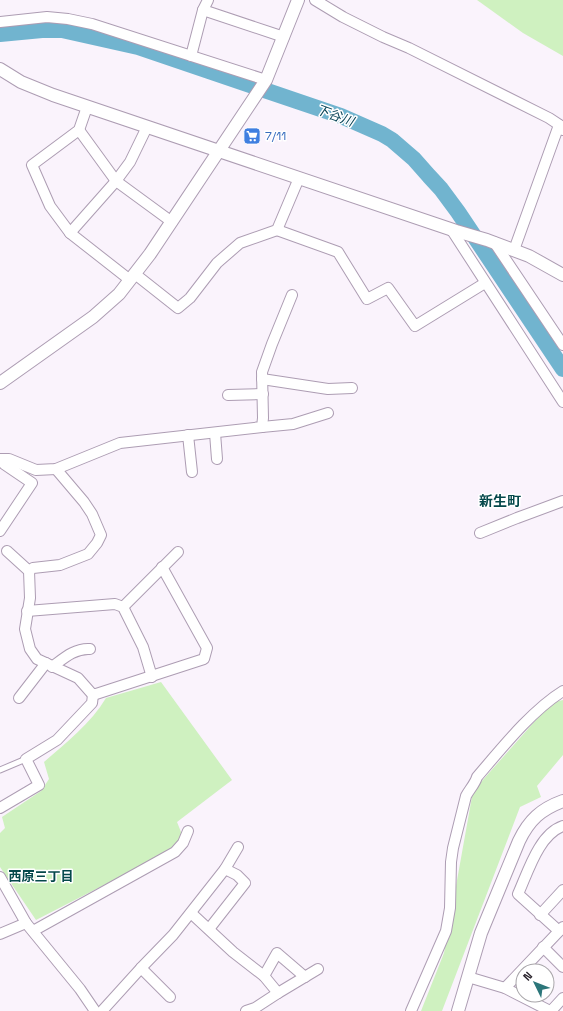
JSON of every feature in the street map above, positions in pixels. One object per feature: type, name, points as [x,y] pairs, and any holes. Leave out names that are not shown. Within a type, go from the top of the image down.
[{"type":"street","points":[[192,56],[208,0]]},
{"type":"street","points":[[0,383],[93,317],[119,294],[150,254],[172,222],[266,80],[298,0]]},
{"type":"street","points":[[315,0],[383,37],[409,48],[549,118],[561,127],[514,250]]},
{"type":"street","points":[[204,10],[284,37]]},
{"type":"street","points":[[0,22],[47,17],[68,19],[92,24],[266,80]]},
{"type":"street","points":[[0,70],[21,82],[87,107],[218,152],[490,241],[529,256],[563,275]]},
{"type":"street","points":[[87,107],[79,130],[32,165],[50,206],[70,233],[178,308],[190,298],[217,263],[240,243],[276,230],[338,252],[367,299],[388,288],[415,326],[485,283]]},
{"type":"street","points":[[70,233],[116,181],[130,162],[146,127]]},
{"type":"street","points":[[79,130],[116,181],[172,222]]},
{"type":"street","points":[[276,230],[299,178]]},
{"type":"street","points":[[453,230],[485,283],[563,402]]},
{"type":"street","points":[[490,241],[563,344]]},
{"type":"street","points":[[262,427],[262,372],[292,295]]},
{"type":"street","points":[[262,379],[328,389],[352,388]]},
{"type":"street","points":[[228,395],[263,394]]},
{"type":"street","points":[[0,531],[32,483],[2,463],[9,459],[36,470],[56,469],[120,443],[293,424],[328,413]]},
{"type":"street","points":[[215,433],[217,459]]},
{"type":"street","points":[[188,436],[192,472]]},
{"type":"street","points":[[29,571],[33,568],[60,565],[88,554],[97,543],[101,534],[92,514],[84,502],[56,469]]},
{"type":"street","points":[[480,533],[563,502]]},
{"type":"street","points":[[0,808],[40,785],[26,759],[57,740],[92,703],[93,695],[78,678],[37,659],[30,649],[25,629],[30,598],[29,571],[7,551]]},
{"type":"street","points":[[123,607],[178,552]]},
{"type":"street","points":[[93,695],[204,659],[207,648],[162,567]]},
{"type":"street","points":[[27,611],[115,604],[123,607],[143,647],[152,677]]},
{"type":"street","points":[[19,698],[49,665],[76,650],[82,648],[90,649]]},
{"type":"street","points":[[411,1011],[446,931],[450,908],[451,862],[453,848],[468,792],[477,778],[506,744],[548,700],[563,691]]},
{"type":"street","points":[[458,1011],[481,933],[525,828],[542,811],[563,801]]},
{"type":"street","points":[[505,988],[561,929],[540,915],[518,894],[541,845],[550,834],[563,826]]},
{"type":"street","points":[[33,931],[175,852],[183,842],[188,831]]},
{"type":"street","points":[[102,1011],[173,935],[225,868],[238,847]]},
{"type":"street","points":[[209,929],[245,883],[237,875],[225,868]]},
{"type":"street","points":[[0,877],[26,922],[96,1011]]},
{"type":"street","points":[[540,915],[563,890]]},
{"type":"street","points":[[191,913],[233,952],[264,976],[278,993]]},
{"type":"street","points":[[0,934],[26,922]]},
{"type":"street","points":[[543,947],[563,967]]},
{"type":"street","points":[[264,976],[277,953],[305,977]]},
{"type":"street","points":[[141,968],[170,997]]},
{"type":"street","points":[[246,1011],[255,1008],[318,969]]},
{"type":"street","points":[[468,977],[505,988],[551,1011],[563,998]]},
{"type":"lane","points":[[0,770],[26,759]]},
{"type":"green space","points":[[477,0],[563,0],[563,56],[523,33]]},
{"type":"green space","points":[[161,682],[232,780],[177,822],[183,837],[176,848],[36,920],[0,867],[0,833],[5,828],[2,817],[41,791],[49,779],[44,762],[86,724],[106,698]]},
{"type":"green space","points":[[563,700],[563,755],[537,786],[541,797],[520,807],[442,1011],[421,1011],[444,953],[473,791],[551,703]]},
{"type":"waterway","name":"下谷川","points":[[0,34],[42,30],[62,30],[138,47],[341,116],[382,134],[392,140],[414,159],[441,189],[563,369]]},
{"type":"place","name":"7/11","points":[[252,136]]},
{"type":"district","name":"新生町","points":[[500,501]]},
{"type":"district","name":"西原三丁目","points":[[41,876]]}]
